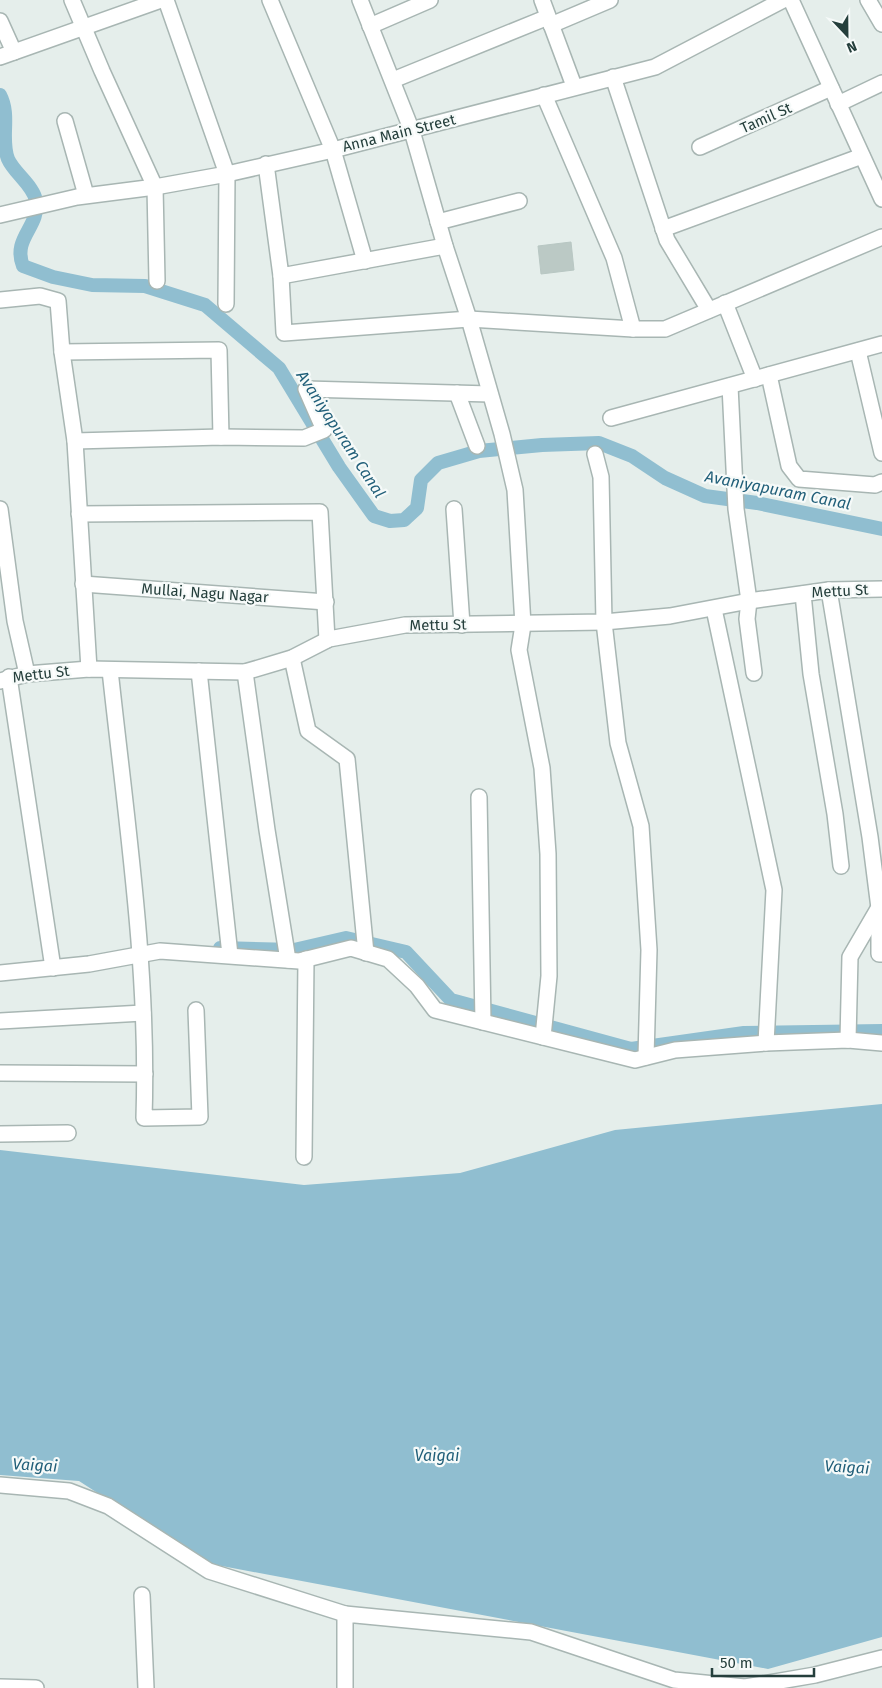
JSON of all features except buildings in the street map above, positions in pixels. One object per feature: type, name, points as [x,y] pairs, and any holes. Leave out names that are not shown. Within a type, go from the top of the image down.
[{"type":"street","points":[[72,0],[155,187],[157,281]]},
{"type":"street","points":[[0,21],[7,54],[161,0]]},
{"type":"street","points":[[166,0],[226,174],[226,304]]},
{"type":"street","points":[[270,0],[333,150],[365,261]]},
{"type":"street","points":[[360,0],[412,131],[502,434],[515,490],[523,625],[519,650],[542,768],[548,854],[549,976],[544,1029]]},
{"type":"street","points":[[370,26],[430,0]]},
{"type":"street","points":[[542,0],[574,86]]},
{"type":"street","points":[[393,80],[610,0]]},
{"type":"street","points":[[791,0],[882,199]]},
{"type":"street","points":[[868,0],[882,24]]},
{"type":"street","name":"Anna Main Street","points":[[0,215],[86,195],[155,187],[226,174],[333,150],[412,131],[574,86],[655,68],[775,2]]},
{"type":"street","points":[[612,77],[667,240],[709,310]]},
{"type":"street","points":[[838,104],[882,83]]},
{"type":"street","name":"Tamil St","points":[[700,147],[831,88]]},
{"type":"street","points":[[544,95],[614,258],[633,329]]},
{"type":"street","points":[[65,121],[86,195]]},
{"type":"street","points":[[663,229],[862,156]]},
{"type":"street","points":[[266,164],[281,276],[284,333],[469,319],[633,329],[665,329],[882,237]]},
{"type":"street","points":[[438,222],[518,201]]},
{"type":"street","points":[[281,276],[445,246]]},
{"type":"street","points":[[0,300],[40,296],[58,301],[62,352],[75,441],[89,669]]},
{"type":"street","points":[[725,303],[762,377],[789,466],[799,479],[875,485],[882,482]]},
{"type":"street","points":[[611,418],[882,344]]},
{"type":"street","points":[[62,352],[219,350],[221,437]]},
{"type":"street","points":[[858,351],[882,454]]},
{"type":"street","points":[[730,386],[736,509],[749,601],[747,619],[754,673]]},
{"type":"street","points":[[75,441],[221,437],[304,438],[324,430],[306,389],[490,394]]},
{"type":"street","points":[[457,393],[477,446]]},
{"type":"street","points":[[595,454],[601,476],[604,622],[618,743],[641,826],[649,950],[646,1050]]},
{"type":"street","points":[[0,509],[15,621],[27,674]]},
{"type":"street","points":[[454,509],[462,625]]},
{"type":"street","points":[[79,514],[320,512],[327,640]]},
{"type":"street","name":"Mullai, Nagu Nagar","points":[[83,584],[326,602]]},
{"type":"street","name":"Mettu St","points":[[4,679],[27,674],[89,669],[245,672],[292,658],[327,640],[405,625],[523,625],[604,622],[670,616],[749,601],[829,590],[882,589]]},
{"type":"street","points":[[829,590],[876,836],[881,908],[879,954],[882,954]]},
{"type":"street","points":[[802,594],[811,674],[835,814],[841,866]]},
{"type":"street","points":[[714,609],[774,890],[767,1036]]},
{"type":"street","points":[[292,658],[308,731],[347,759],[365,946]]},
{"type":"street","points":[[110,670],[140,950],[146,1074],[144,1118],[200,1117],[196,1010]]},
{"type":"street","points":[[199,671],[230,950]]},
{"type":"street","points":[[245,672],[287,953]]},
{"type":"street","points":[[4,679],[53,963]]},
{"type":"street","points":[[479,797],[483,1013]]},
{"type":"street","points":[[848,1033],[850,957],[881,908]]},
{"type":"street","points":[[0,973],[53,963],[89,964],[140,950],[230,950],[287,953],[306,959],[365,946],[388,959],[416,986],[435,1010],[483,1013],[544,1029],[635,1060],[646,1050],[675,1050],[767,1036],[848,1033],[882,1042]]},
{"type":"street","points":[[304,1157],[306,959]]},
{"type":"street","points":[[0,1021],[143,1013]]},
{"type":"street","points":[[0,1072],[146,1074]]},
{"type":"street","points":[[0,1134],[68,1133]]},
{"type":"street","points":[[0,1485],[69,1491],[108,1506],[209,1571],[346,1614],[531,1632],[674,1680],[745,1687],[815,1675],[882,1658]]},
{"type":"street","points":[[142,1595],[146,1688]]},
{"type":"street","points":[[345,1688],[346,1614]]},
{"type":"street","points":[[0,1687],[36,1688]]},
{"type":"water","name":"Vaigai","points":[[882,1104],[882,1637],[768,1669],[206,1563],[79,1481],[0,1475],[0,1150],[304,1185],[460,1173],[615,1130]]},
{"type":"waterway","name":"Avaniyapuram Canal","points":[[0,95],[5,111],[5,143],[8,159],[32,190],[36,201],[34,218],[21,248],[23,266],[53,277],[92,285],[145,286],[205,305],[279,368],[339,467],[374,516],[390,521],[404,520],[417,508],[421,480],[438,463],[479,451],[542,445],[599,443],[632,456],[665,478],[705,496],[757,503],[882,529]]},
{"type":"waterway","points":[[220,948],[294,950],[346,938],[406,952],[451,1000],[631,1049],[744,1033],[882,1031]]}]
